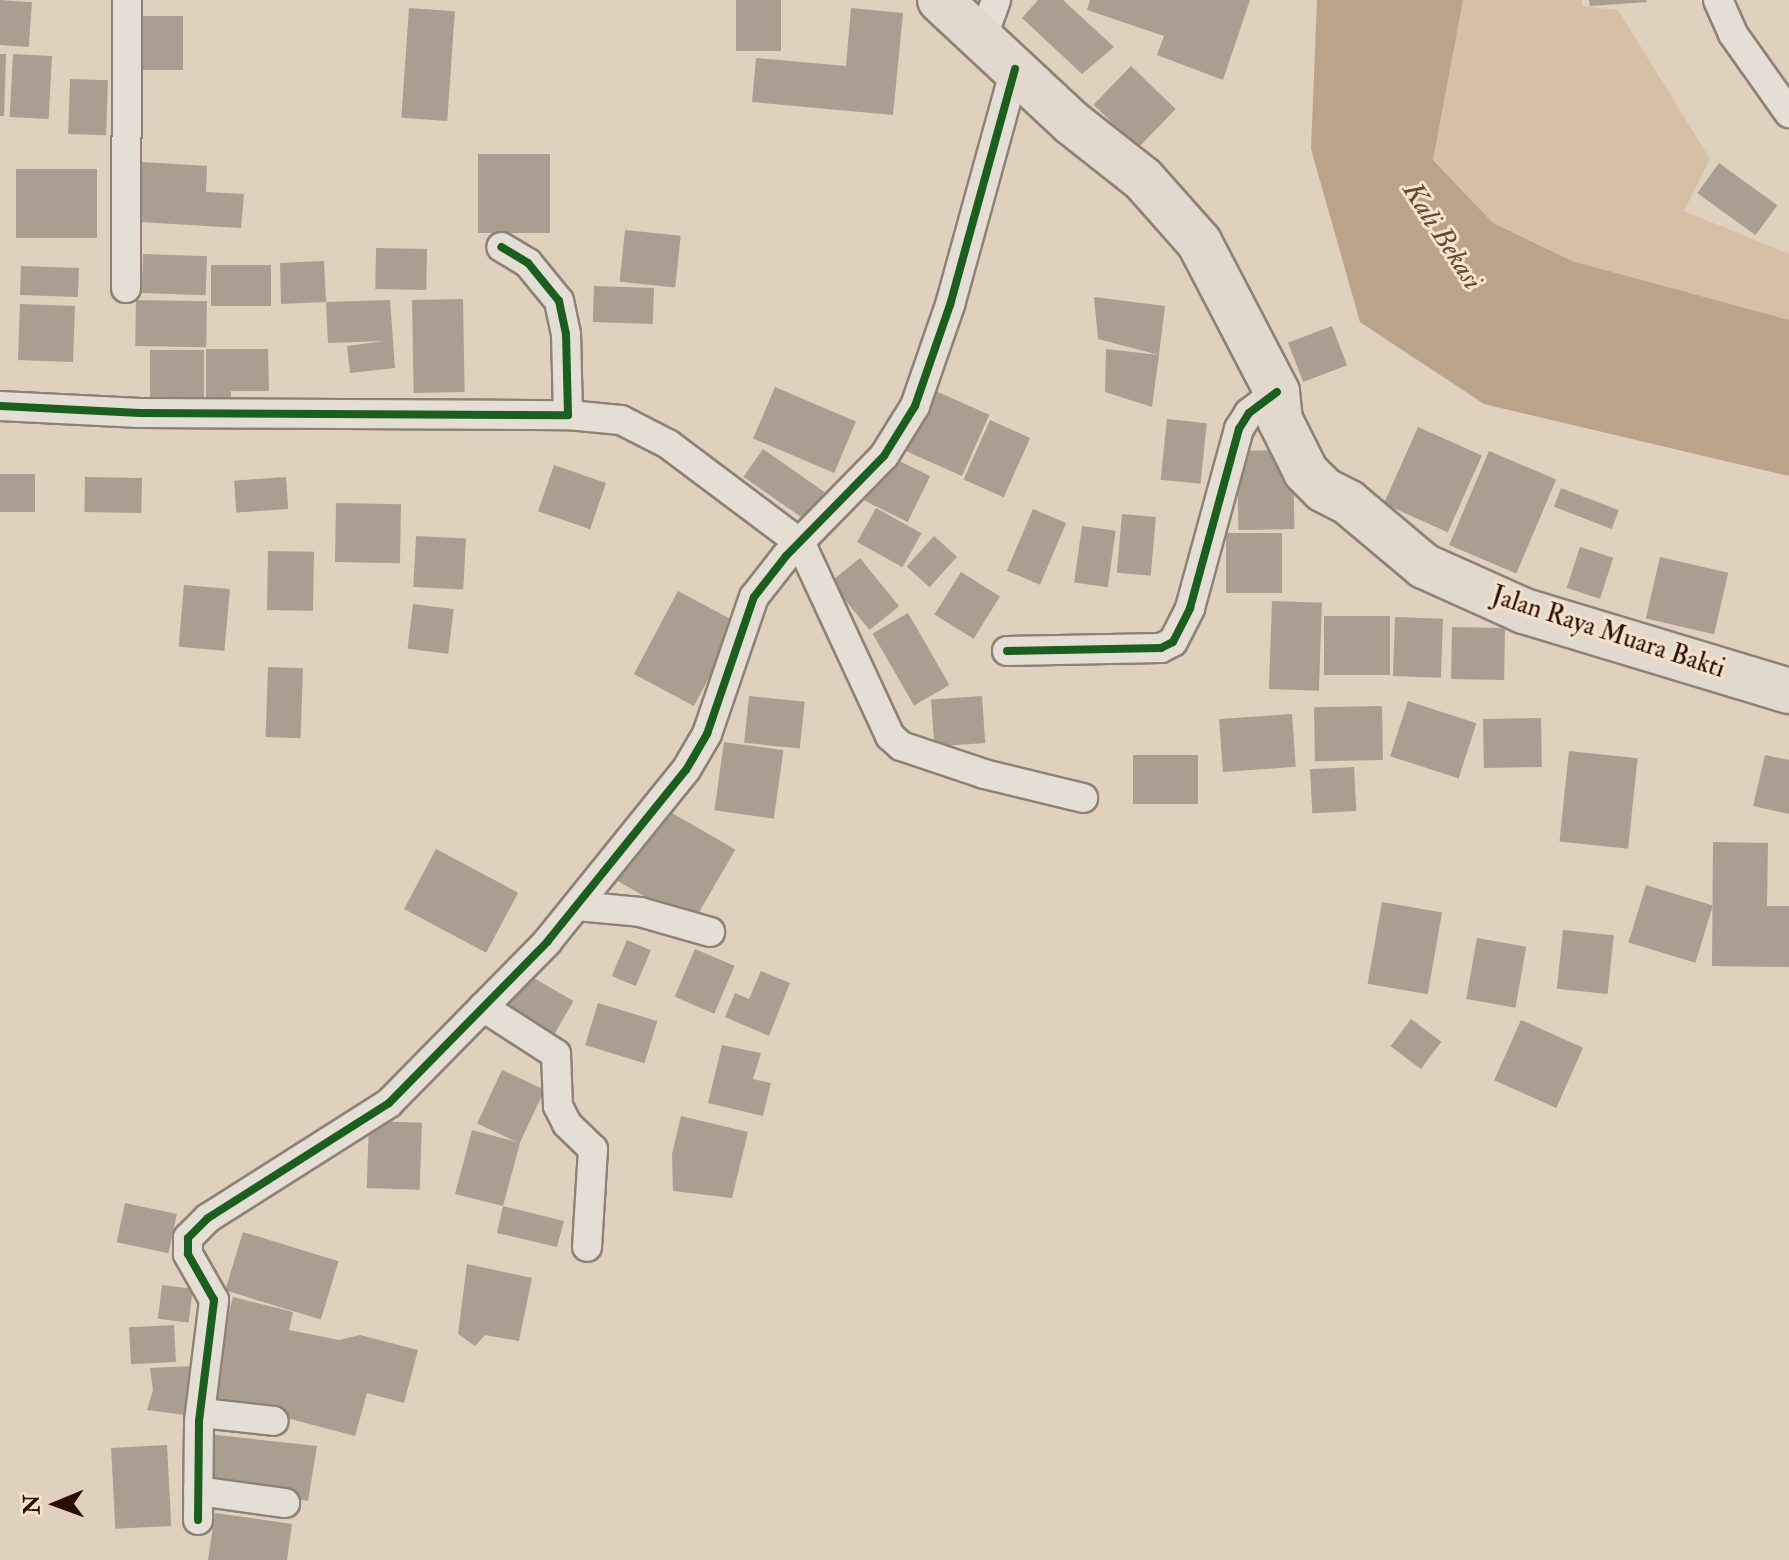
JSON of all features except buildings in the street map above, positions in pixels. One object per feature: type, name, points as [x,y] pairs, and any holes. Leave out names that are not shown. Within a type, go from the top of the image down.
[{"type":"main road","name":"Jalan Raya Muara Bakti","points":[[940,0],[990,18],[1015,69],[1072,123],[1143,179],[1199,242],[1277,392],[1280,420],[1306,472],[1424,566],[1524,611],[1789,691]]},
{"type":"street","points":[[126,288],[127,0]]},
{"type":"street","points":[[1718,0],[1733,34],[1789,113]]},
{"type":"street","points":[[198,1520],[202,1413],[214,1300],[188,1254],[188,1238],[208,1218],[389,1103],[577,906],[700,746],[754,597],[793,550],[884,456],[915,406],[950,305],[1015,69]]},
{"type":"street","points":[[501,247],[528,263],[559,301],[566,334],[568,415]]},
{"type":"street","points":[[1007,651],[1161,648],[1173,642],[1190,608],[1239,429],[1249,413],[1277,392]]},
{"type":"street","points":[[0,406],[140,413],[568,415],[621,420],[668,444],[793,550],[890,736],[901,746],[984,774],[1083,798]]},
{"type":"street","points":[[577,906],[640,912],[710,932]]},
{"type":"street","points":[[483,1007],[556,1054],[558,1106],[593,1149],[587,1247]]},
{"type":"street","points":[[202,1413],[274,1421]]},
{"type":"street","points":[[198,1491],[285,1503]]},
{"type":"shaded area","points":[[1463,0],[1582,0],[1582,6],[1618,10],[1710,159],[1684,211],[1789,254],[1789,320],[1572,261],[1493,223],[1433,160]]},
{"type":"water","name":"Kali Bekasi","points":[[1317,0],[1463,0],[1433,160],[1493,223],[1572,261],[1789,320],[1789,476],[1484,404],[1360,322],[1311,149]]},
{"type":"cycle path","points":[[198,1520],[199,1421],[214,1300],[188,1254],[188,1238],[208,1218],[389,1103],[547,942],[686,770],[707,734],[754,597],[786,556],[884,456],[915,406],[950,305],[1015,69]]},
{"type":"cycle path","points":[[0,406],[140,413],[568,415],[566,334],[559,301],[528,263],[501,247]]},
{"type":"cycle path","points":[[1007,651],[1161,648],[1173,642],[1190,608],[1239,429],[1249,413],[1277,392]]}]
